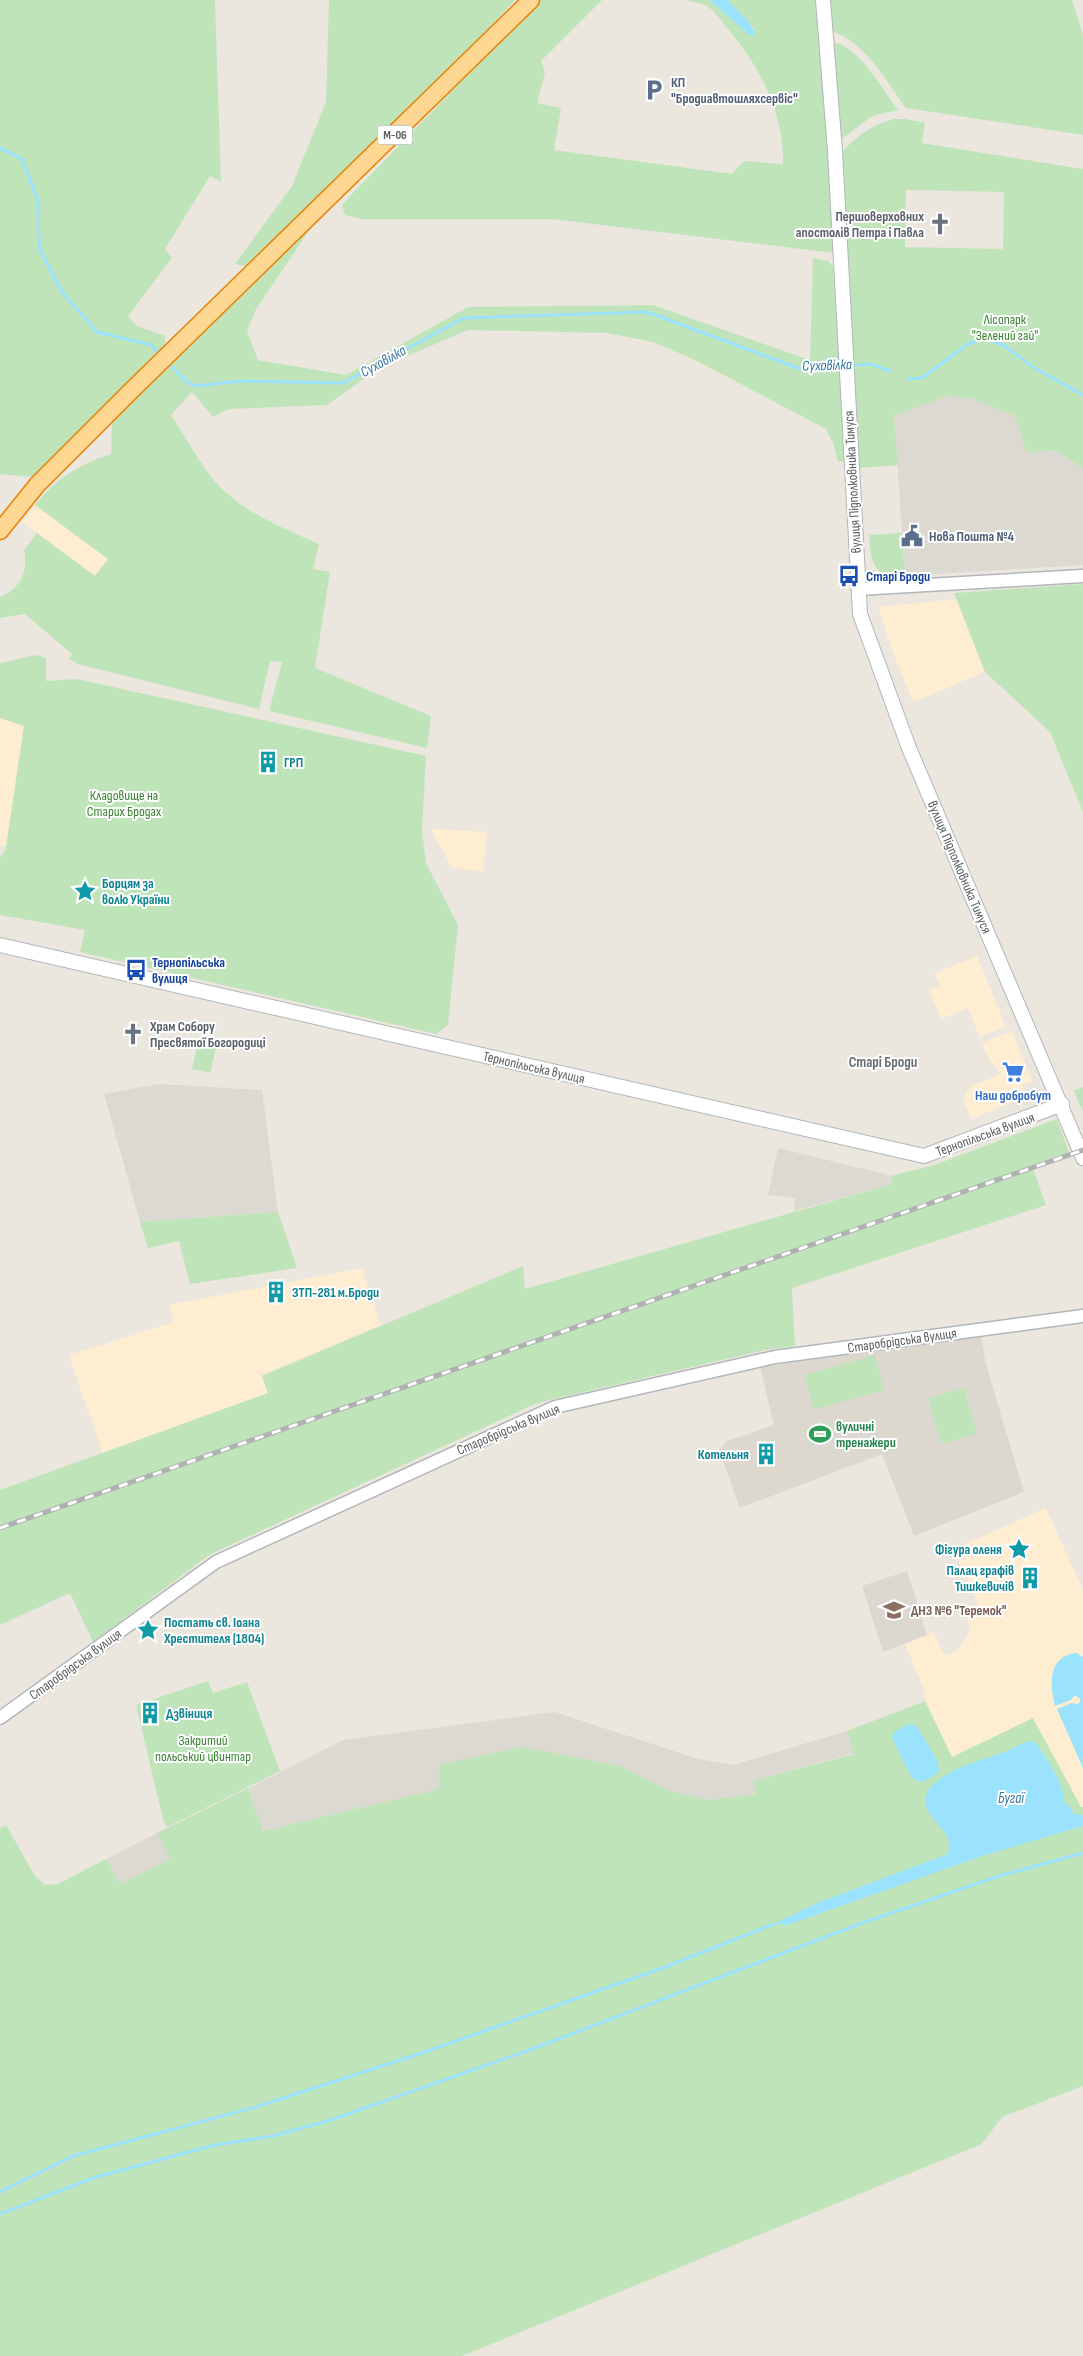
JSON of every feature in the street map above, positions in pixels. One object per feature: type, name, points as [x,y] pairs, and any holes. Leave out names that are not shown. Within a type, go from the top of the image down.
[{"type":"highway","name":"М-06","points":[[0,531],[37,485],[135,386],[532,0]]},
{"type":"main road","name":"вулиця Підполковника Тимуся","points":[[823,0],[835,151],[860,614],[909,748],[1062,1104],[1083,1158]]},
{"type":"main road","name":"Тернопільська вулиця","points":[[0,945],[924,1156],[1062,1104]]},
{"type":"street","points":[[858,589],[1083,576]]},
{"type":"street","name":"Старобрідська вулиця","points":[[0,1718],[216,1562],[555,1407],[775,1357],[1083,1316]]},
{"type":"shaded area","points":[[947,396],[973,399],[1016,416],[1028,453],[1055,450],[1083,468],[1083,565],[905,576],[894,416]]},
{"type":"shaded area","points":[[35,505],[108,559],[95,576],[22,522]]},
{"type":"shaded area","points":[[957,599],[985,672],[913,702],[891,647],[878,607]]},
{"type":"shaded area","points":[[0,718],[24,726],[6,848],[0,845]]},
{"type":"shaded area","points":[[431,829],[487,832],[483,871],[452,868]]},
{"type":"shaded area","points":[[977,956],[1006,1027],[980,1037],[968,1008],[941,1019],[929,990],[940,985],[935,973]]},
{"type":"shaded area","points":[[1012,1031],[1032,1081],[1022,1085],[1026,1097],[971,1119],[963,1099],[971,1086],[1001,1074],[990,1061],[982,1043]]},
{"type":"shaded area","points":[[159,1084],[262,1090],[278,1212],[140,1222],[104,1094]]},
{"type":"shaded area","points":[[778,1148],[889,1175],[892,1184],[794,1211],[795,1198],[768,1195]]},
{"type":"shaded area","points":[[362,1268],[381,1325],[261,1375],[268,1393],[103,1454],[69,1355],[174,1322],[169,1305]]},
{"type":"shaded area","points":[[981,1336],[986,1364],[1024,1492],[914,1536],[882,1454],[740,1508],[719,1450],[727,1441],[774,1425],[760,1367]]},
{"type":"shaded area","points":[[1046,1508],[1083,1591],[1083,1807],[1081,1808],[952,1757],[923,1696],[926,1694],[905,1644],[933,1632],[945,1656],[957,1651],[971,1631],[967,1619],[982,1613],[954,1549]]},
{"type":"shaded area","name":"ДНЗ №6 \"Теремок\"","points":[[907,1571],[927,1635],[883,1652],[862,1586]]},
{"type":"shaded area","points":[[555,1712],[698,1759],[733,1765],[847,1731],[854,1753],[753,1781],[756,1794],[707,1800],[668,1790],[621,1766],[440,1789],[262,1831],[249,1788],[343,1740]]},
{"type":"shaded area","points":[[157,1833],[171,1859],[120,1884],[106,1859]]},
{"type":"green space","points":[[0,0],[215,0],[221,182],[210,176],[165,249],[172,258],[128,316],[137,326],[165,336],[165,346],[33,477],[0,474]]},
{"type":"green space","points":[[329,0],[515,0],[470,48],[248,267],[235,264],[292,186],[326,102]]},
{"type":"green space","points":[[540,0],[602,0],[541,61],[545,73],[537,103],[561,108],[554,150],[732,174],[744,161],[783,164],[779,126],[768,91],[738,42],[711,9],[703,4],[686,0],[710,0],[751,36],[755,32],[753,27],[727,0],[817,0],[834,253],[552,219],[361,219],[345,215],[342,205],[350,196]]},
{"type":"green space","points":[[830,0],[1072,0],[1083,35],[1083,135],[906,108],[874,63],[854,43],[831,31]]},
{"type":"green space","points":[[833,43],[842,45],[860,59],[898,110],[872,116],[840,140]]},
{"type":"green space","name":"Лісопарк \"Зелений гай\"","points":[[894,119],[925,123],[922,143],[1083,169],[1083,468],[1055,450],[1027,453],[1015,416],[973,399],[947,396],[894,416],[898,465],[860,468],[842,152],[866,131]],"holes":[[[906,190],[1004,192],[1003,249],[905,247]]]},
{"type":"green space","points":[[313,225],[256,309],[247,331],[258,360],[346,375],[468,307],[653,305],[810,360],[813,258],[828,261],[833,266],[846,461],[838,462],[834,445],[826,429],[695,360],[653,342],[606,333],[468,330],[400,359],[365,378],[327,405],[229,409],[213,417],[192,392],[171,415],[209,474],[232,498],[259,516],[319,544],[313,569],[330,572],[315,668],[431,716],[427,748],[269,711],[282,662],[270,661],[259,709],[81,665],[69,659],[72,654],[25,614],[0,618],[0,597],[7,594],[18,584],[24,572],[24,550],[37,533],[95,576],[108,559],[35,505],[51,487],[69,473],[111,454],[112,420],[254,280]]},
{"type":"green space","points":[[902,533],[905,576],[886,574],[875,566],[869,535]]},
{"type":"green space","points":[[1083,584],[1083,812],[1050,732],[985,672],[954,593]]},
{"type":"green space","name":"Кладовище на Старих Бродах","points":[[36,655],[46,658],[46,681],[77,679],[426,756],[422,830],[426,863],[458,925],[448,1025],[436,1034],[80,952],[85,930],[0,915],[0,858],[6,848],[0,844],[6,847],[24,726],[0,718],[0,663]]},
{"type":"green space","points":[[198,1043],[216,1048],[210,1073],[192,1069]]},
{"type":"green space","points":[[1083,1087],[1083,1110],[1082,1110],[1074,1091]]},
{"type":"green space","points":[[1057,1119],[1070,1155],[1033,1169],[1046,1205],[792,1288],[795,1346],[765,1350],[537,1403],[209,1555],[93,1642],[70,1593],[0,1625],[0,1490],[268,1393],[262,1376],[523,1266],[525,1289],[892,1184],[890,1176],[934,1165]]},
{"type":"green space","points":[[278,1212],[297,1268],[190,1284],[179,1241],[148,1248],[140,1222]]},
{"type":"green space","points":[[875,1355],[884,1390],[814,1410],[804,1375]]},
{"type":"green space","points":[[964,1388],[977,1434],[941,1444],[928,1398]]},
{"type":"green space","name":"вуличні тренажери","points":[[830,1422],[834,1439],[810,1446],[805,1429]]},
{"type":"green space","name":"Закритий польський цвинтар","points":[[208,1681],[213,1693],[247,1682],[280,1771],[167,1827],[163,1819],[136,1705]]},
{"type":"green space","points":[[925,1701],[952,1757],[1033,1718],[1081,1807],[1083,1807],[1083,2086],[1002,2117],[982,2144],[462,2356],[0,2356],[0,1828],[6,1825],[35,1876],[45,1885],[58,1884],[106,1859],[120,1884],[170,1859],[157,1833],[248,1788],[263,1831],[439,1789],[440,1764],[523,1747],[621,1766],[668,1790],[707,1800],[756,1794],[753,1781],[854,1754],[847,1731]]},
{"type":"water","points":[[710,0],[727,0],[748,21],[755,32],[754,35],[751,36],[747,33]]},
{"type":"water","points":[[1077,1653],[1083,1657],[1083,1768],[1057,1709],[1072,1703],[1078,1704],[1081,1700],[1075,1695],[1071,1700],[1055,1706],[1052,1689],[1053,1672],[1060,1659]]},
{"type":"water","points":[[909,1724],[916,1725],[937,1760],[939,1770],[934,1776],[921,1782],[912,1778],[892,1738],[894,1732]]},
{"type":"water","name":"Бугаї","points":[[1032,1741],[1037,1744],[1054,1772],[1061,1787],[1064,1802],[1071,1808],[1074,1814],[1083,1815],[1083,1826],[982,1856],[787,1925],[774,1924],[815,1904],[948,1854],[948,1839],[926,1805],[927,1794],[933,1785],[957,1769]]},
{"type":"waterway","name":"Суховілка","points":[[0,148],[22,159],[38,201],[39,248],[62,292],[97,332],[151,345],[161,356]]},
{"type":"waterway","name":"Суховілка","points":[[167,362],[187,382],[194,386],[242,381],[343,383],[464,318],[647,312],[798,368],[844,367]]},
{"type":"waterway","name":"Суховілка","points":[[908,379],[922,378],[968,344],[984,338],[1003,345],[1036,369],[1083,395]]},
{"type":"waterway","name":"Суховілка","points":[[850,366],[870,364],[890,371]]},
{"type":"waterway","points":[[0,2214],[96,2177],[215,2145],[273,2136],[331,2120],[532,2049],[862,1923],[999,1876],[1083,1853]]},
{"type":"waterway","points":[[0,2192],[73,2156],[256,2107],[422,2053],[668,1966],[774,1924]]},
{"type":"railway","points":[[0,1528],[1083,1150]]},
{"type":"place","name":"КП \"Бродиавтошляхсервіс\"","points":[[654,90]]},
{"type":"place","name":"Першоверховних апостолів Петра і Павла","points":[[940,224]]},
{"type":"place","name":"Нова Пошта №4","points":[[912,536]]},
{"type":"place","name":"Старі Броди","points":[[849,576]]},
{"type":"place","name":"ГРП","points":[[268,762]]},
{"type":"place","name":"Борцям за волю України","points":[[85,891]]},
{"type":"place","name":"Тернопільська вулиця","points":[[136,970]]},
{"type":"place","name":"Храм Собору Пресвятої Богородиці","points":[[133,1034]]},
{"type":"place","name":"Наш добробут","points":[[1013,1072]]},
{"type":"place","name":"ЗТП-281 м.Броди","points":[[276,1292]]},
{"type":"place","name":"вуличні тренажери","points":[[820,1434]]},
{"type":"place","name":"Котельня","points":[[766,1454]]},
{"type":"place","name":"Фігура оленя","points":[[1019,1549]]},
{"type":"place","name":"Палац графів Тишкевичів","points":[[1030,1578]]},
{"type":"place","name":"ДНЗ №6 \"Теремок\"","points":[[894,1610]]},
{"type":"place","name":"Постать св. Іоана Хрестителя (1804)","points":[[148,1630]]},
{"type":"place","name":"Дзвіниця","points":[[150,1713]]},
{"type":"district","name":"Старі Броди","points":[[883,1062]]}]
